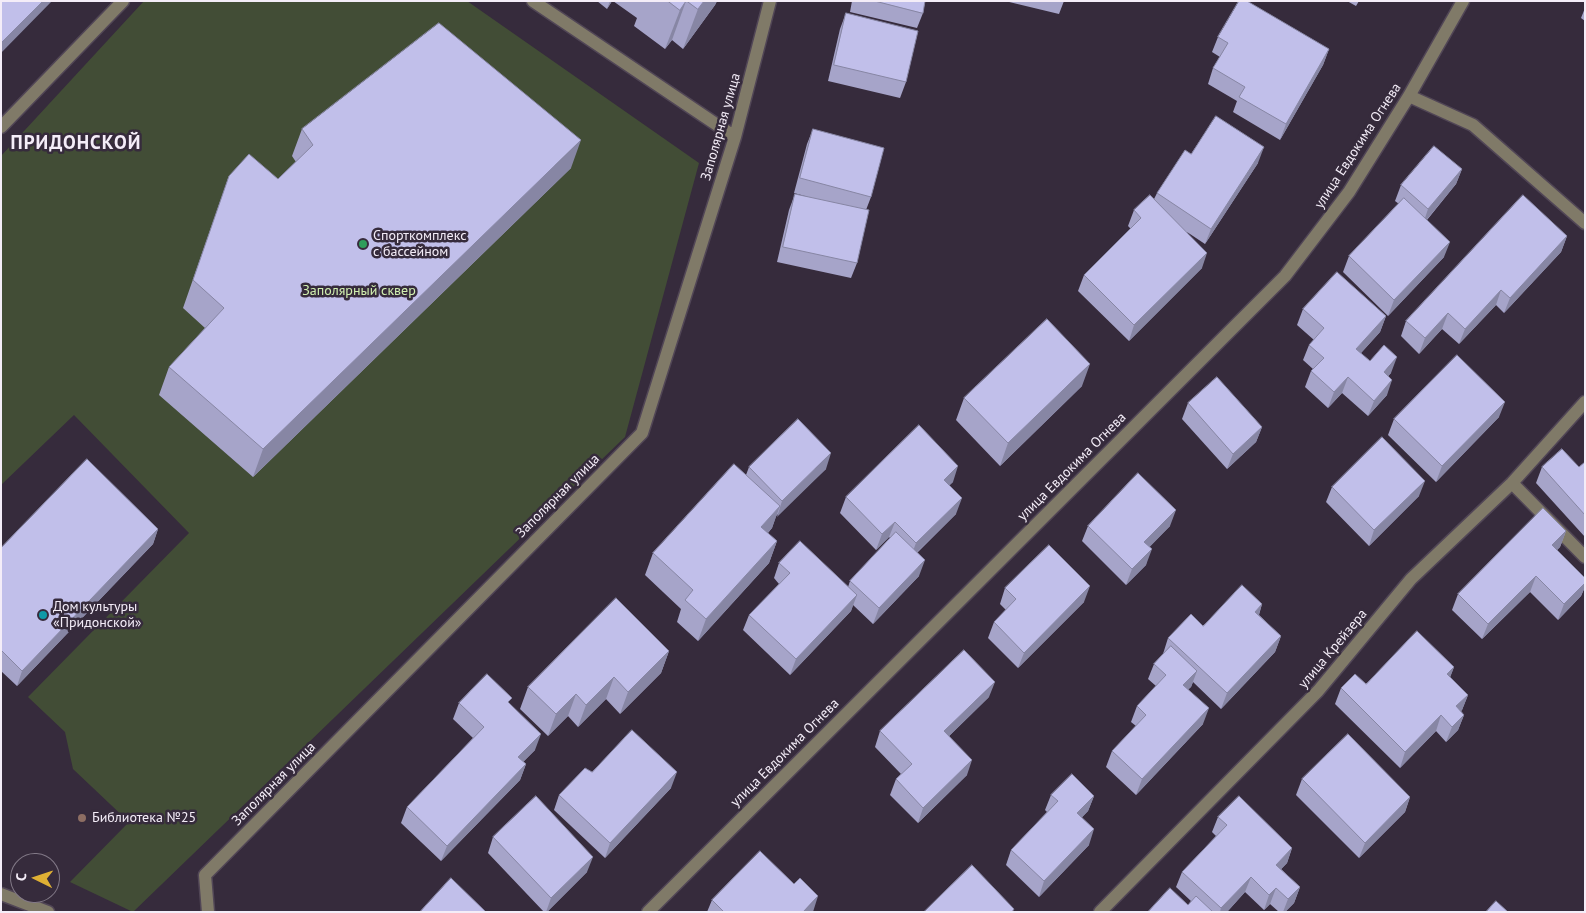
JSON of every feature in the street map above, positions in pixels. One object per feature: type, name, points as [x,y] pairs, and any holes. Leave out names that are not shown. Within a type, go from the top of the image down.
[{"type":"street","points":[[1,127],[123,1]]},
{"type":"street","points":[[533,1],[735,137]]},
{"type":"street","name":"Заполярная улица","points":[[208,912],[205,875],[642,433],[735,137],[770,1]]},
{"type":"street","name":"улица Евдокима Огнева","points":[[648,912],[1284,276],[1349,192],[1409,96],[1463,1]]},
{"type":"street","points":[[1409,96],[1473,125],[1585,224]]},
{"type":"street","name":"улица Крейзера","points":[[1100,912],[1318,691],[1411,579],[1512,483],[1585,402]]},
{"type":"street","points":[[1512,483],[1585,557]]},
{"type":"street","points":[[1,894],[48,912]]},
{"type":"green space","name":"Заполярный сквер","points":[[144,1],[467,1],[699,163],[625,437],[133,912],[70,882],[129,822],[73,769],[65,732],[28,697],[189,533],[74,415],[1,485],[1,156]]},
{"type":"building","points":[[1,1],[43,1],[1,43]]},
{"type":"building","points":[[668,1],[686,1],[680,10]]},
{"type":"building","points":[[687,1],[704,1],[698,9]]},
{"type":"building","points":[[875,1],[925,1],[923,13]]},
{"type":"building","points":[[1239,1],[1247,1],[1329,49],[1286,124],[1239,97],[1245,87],[1213,68],[1228,43],[1218,37]]},
{"type":"building","points":[[846,13],[918,31],[906,82],[834,65]]},
{"type":"building","points":[[439,23],[581,140],[263,449],[169,367],[224,308],[193,280],[229,176],[249,154],[278,179],[313,145],[302,129]]},
{"type":"building","points":[[1216,116],[1264,147],[1211,229],[1157,193],[1185,150],[1191,154]]},
{"type":"building","points":[[813,129],[884,148],[871,197],[800,178]]},
{"type":"building","points":[[1434,146],[1462,169],[1428,209],[1401,185]]},
{"type":"building","points":[[795,194],[869,210],[857,263],[783,247]]},
{"type":"building","points":[[1150,195],[1207,253],[1134,325],[1084,275],[1141,218],[1134,210]]},
{"type":"building","points":[[1523,195],[1567,236],[1510,298],[1501,290],[1465,329],[1448,313],[1425,338],[1406,321]]},
{"type":"building","points":[[1404,198],[1450,242],[1394,300],[1349,256]]},
{"type":"building","points":[[1337,272],[1386,316],[1356,349],[1370,361],[1384,345],[1397,357],[1384,372],[1392,380],[1374,401],[1348,377],[1334,392],[1311,371],[1324,358],[1309,345],[1324,328],[1303,309]]},
{"type":"building","points":[[1047,319],[1090,364],[1008,443],[964,398]]},
{"type":"building","points":[[1457,355],[1505,402],[1442,466],[1394,419]]},
{"type":"building","points":[[1217,377],[1262,427],[1233,454],[1188,403]]},
{"type":"building","points":[[798,419],[831,453],[782,501],[749,467]]},
{"type":"building","points":[[919,425],[958,466],[944,480],[962,498],[916,543],[895,522],[882,534],[846,497]]},
{"type":"building","points":[[1382,437],[1425,481],[1374,530],[1332,487]]},
{"type":"building","points":[[1562,449],[1579,467],[1585,462],[1585,515],[1542,467]]},
{"type":"building","name":"Дом культуры «Придонской»","points":[[87,459],[158,529],[22,671],[1,650],[1,548]]},
{"type":"building","points":[[734,464],[780,506],[761,527],[777,541],[706,619],[685,600],[693,590],[653,553]]},
{"type":"building","points":[[1138,473],[1176,510],[1144,542],[1152,549],[1132,569],[1088,526]]},
{"type":"building","points":[[1543,508],[1566,531],[1552,545],[1585,578],[1585,583],[1564,604],[1536,576],[1488,624],[1458,594]]},
{"type":"building","points":[[896,532],[925,560],[879,608],[850,581]]},
{"type":"building","points":[[800,541],[857,595],[796,659],[749,615],[790,573],[779,563]]},
{"type":"building","points":[[1049,545],[1090,586],[1024,653],[994,622],[1016,599],[1005,588]]},
{"type":"building","points":[[1242,585],[1262,604],[1255,612],[1281,636],[1227,693],[1168,638],[1191,614],[1203,626]]},
{"type":"building","points":[[616,598],[669,651],[628,692],[614,677],[586,705],[576,694],[556,714],[528,687]]},
{"type":"building","points":[[1417,631],[1454,667],[1447,674],[1468,695],[1456,706],[1464,715],[1452,727],[1441,715],[1405,752],[1341,688],[1355,674],[1366,684]]},
{"type":"building","points":[[1171,646],[1197,671],[1183,685],[1209,708],[1142,779],[1112,751],[1146,715],[1137,706],[1166,675],[1154,664]]},
{"type":"building","points":[[964,650],[995,682],[944,731],[972,760],[923,808],[896,779],[912,764],[880,731]]},
{"type":"building","points":[[487,674],[512,698],[508,702],[541,734],[518,757],[526,764],[447,846],[407,807],[484,727],[459,703]]},
{"type":"building","points":[[632,730],[677,772],[610,843],[559,795],[585,768],[592,772]]},
{"type":"building","points":[[1348,734],[1410,797],[1365,843],[1302,779]]},
{"type":"building","points":[[1072,774],[1094,796],[1077,813],[1094,829],[1044,881],[1011,850],[1058,801],[1051,795]]},
{"type":"building","points":[[536,796],[593,857],[551,898],[493,837]]},
{"type":"building","points":[[1239,796],[1292,848],[1276,865],[1300,887],[1288,899],[1276,888],[1269,895],[1251,877],[1221,908],[1182,872],[1227,825],[1218,817]]},
{"type":"building","points":[[760,851],[794,884],[800,878],[818,896],[803,912],[724,912],[712,900]]},
{"type":"building","points":[[972,865],[1014,909],[1012,912],[924,912]]},
{"type":"building","points":[[451,878],[486,912],[420,912]]},
{"type":"building","points":[[1170,888],[1188,905],[1196,896],[1213,912],[1148,912]]},
{"type":"building","points":[[1496,901],[1508,912],[1486,912]]},
{"type":"place","name":"Спорткомплекс с бассейном","points":[[363,244]]},
{"type":"place","name":"Дом культуры «Придонской»","points":[[43,615]]},
{"type":"place","name":"Библиотека №25","points":[[82,818]]},
{"type":"district","name":"ПРИДОНСКОЙ","points":[[76,144]]}]
